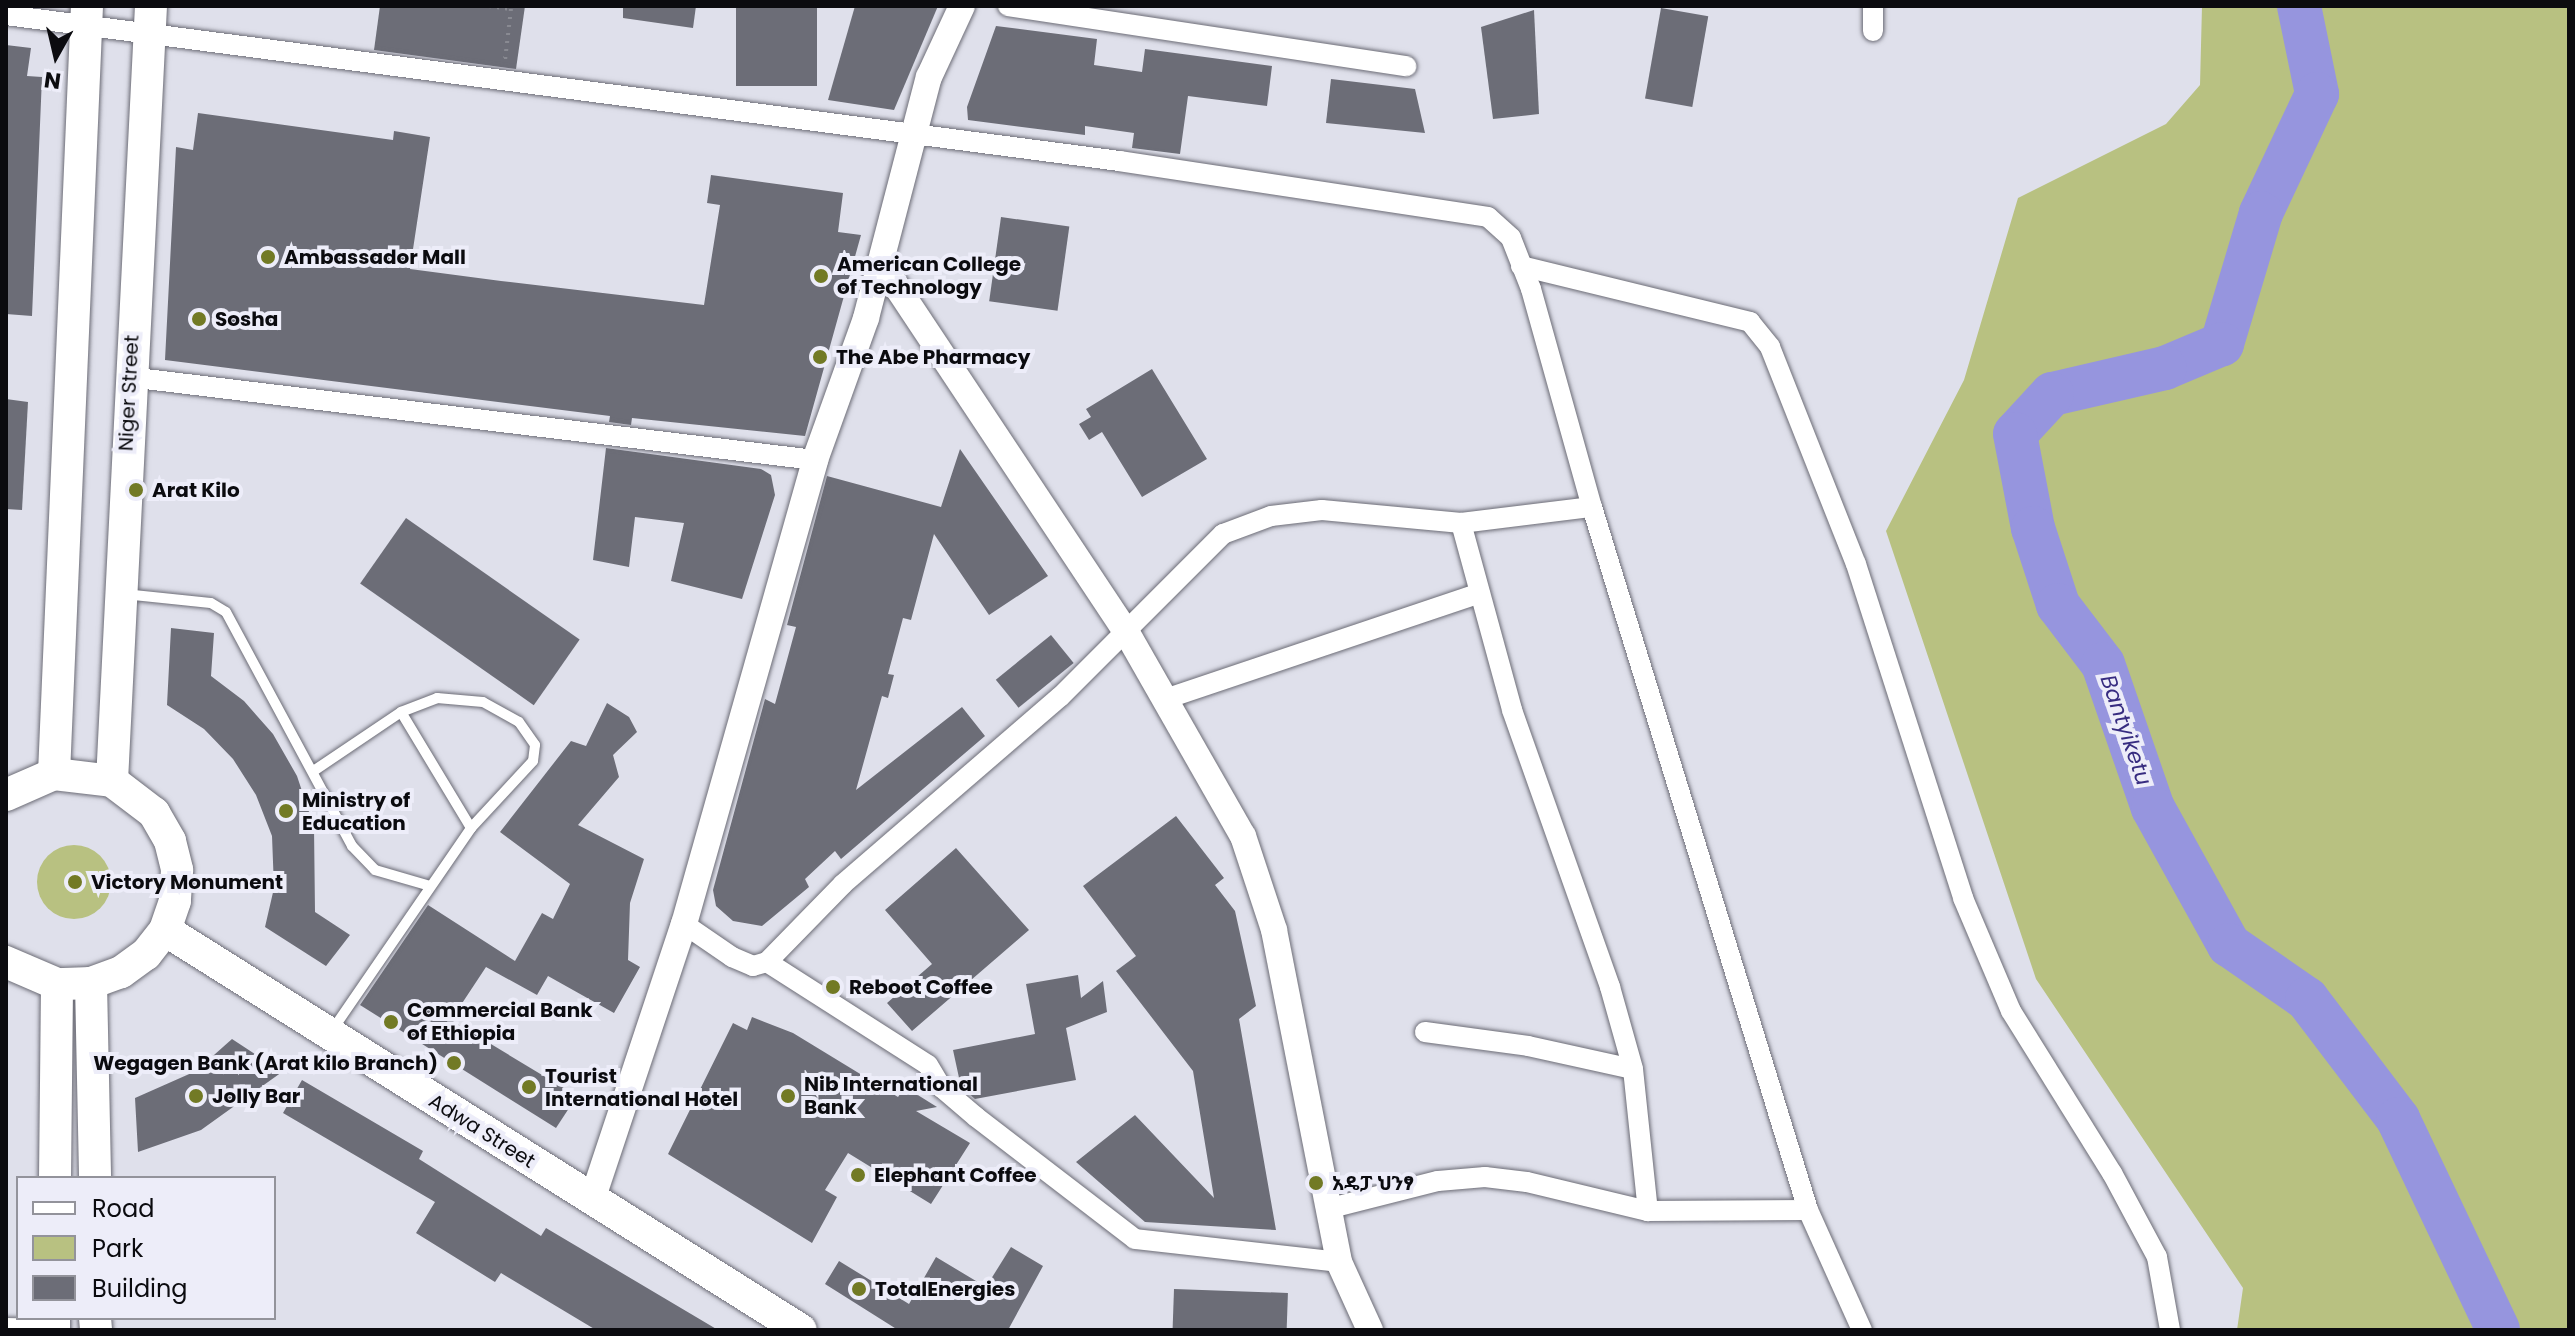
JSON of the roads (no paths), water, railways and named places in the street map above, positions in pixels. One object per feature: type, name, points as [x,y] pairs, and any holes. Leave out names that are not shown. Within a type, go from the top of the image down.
[{"type":"main road","points":[[54,774],[87,17]]},
{"type":"main road","name":"Niger Street","points":[[112,781],[129,377],[151,21]]},
{"type":"main road","points":[[6,795],[54,774],[112,781],[154,813],[170,841],[177,870],[175,901],[165,930],[146,954],[121,972],[91,983],[57,984],[6,962]]},
{"type":"main road","name":"Adwa Street","points":[[165,930],[795,1328]]},
{"type":"main road","points":[[91,983],[95,1176]]},
{"type":"main road","points":[[55,1176],[57,984]]},
{"type":"street","points":[[592,1200],[684,924],[815,460],[881,263],[929,77],[962,6]]},
{"type":"street","points":[[1008,6],[1407,66]]},
{"type":"street","points":[[1873,6],[1873,31]]},
{"type":"street","points":[[6,15],[151,21],[502,82],[1119,161],[1488,217],[1511,238],[1521,266],[1808,1210],[1862,1330]]},
{"type":"street","points":[[881,263],[1127,633],[1243,836],[1274,930],[1339,1262],[1370,1330]]},
{"type":"street","points":[[1521,266],[1750,322],[1770,347],[1856,564],[1963,898],[2011,1011],[2112,1173],[2157,1257],[2170,1330]]},
{"type":"street","points":[[129,377],[815,460]]},
{"type":"street","points":[[684,924],[732,957],[753,966],[767,962],[843,884],[1127,633],[1190,561],[1223,534],[1271,516],[1322,510],[1461,523],[1592,507]]},
{"type":"street","points":[[1461,523],[1512,710],[1610,987],[1633,1069],[1648,1211]]},
{"type":"street","points":[[1165,699],[1480,593]]},
{"type":"street","points":[[767,962],[928,1065],[942,1088],[976,1117],[1135,1239],[1339,1262]]},
{"type":"street","points":[[1425,1032],[1528,1046],[1633,1069]]},
{"type":"street","points":[[1327,1209],[1438,1181],[1485,1177],[1527,1182],[1648,1211],[1808,1210]]},
{"type":"lane","points":[[118,593],[211,603],[226,612],[360,854],[375,870],[430,886]]},
{"type":"lane","points":[[315,770],[401,712],[437,698],[483,702],[519,722],[535,745],[533,761],[471,828],[329,1034]]},
{"type":"lane","points":[[401,712],[471,828]]},
{"type":"lane","points":[[6,1323],[54,1324]]},
{"type":"waterway","name":"Bantyiketu","points":[[2299,6],[2317,94],[2261,213],[2222,344],[2165,368],[2052,394],[2015,434],[2033,528],[2058,605],[2103,664],[2153,808],[2229,945],[2307,999],[2398,1119],[2498,1330]]},
{"type":"place","name":"Ambassador Mall","points":[[268,257]]},
{"type":"place","name":"American College of Technology","points":[[821,276]]},
{"type":"place","name":"Sosha","points":[[199,319]]},
{"type":"place","name":"The Abe Pharmacy","points":[[820,357]]},
{"type":"place","name":"Arat Kilo","points":[[136,490]]},
{"type":"place","name":"Ministry of Education","points":[[286,811]]},
{"type":"place","name":"Victory Monument","points":[[75,882]]},
{"type":"place","name":"Reboot Coffee","points":[[833,987]]},
{"type":"place","name":"Commercial Bank of Ethiopia","points":[[391,1022]]},
{"type":"place","name":"Wegagen Bank (Arat kilo Branch)","points":[[454,1063]]},
{"type":"place","name":"Tourist International Hotel","points":[[529,1087]]},
{"type":"place","name":"Jolly Bar","points":[[196,1096]]},
{"type":"place","name":"Nib International Bank","points":[[788,1096]]},
{"type":"place","name":"Elephant Coffee","points":[[858,1175]]},
{"type":"place","name":"አዴፓ ህንፃ","points":[[1316,1183]]},
{"type":"place","name":"TotalEnergies","points":[[859,1289]]}]
